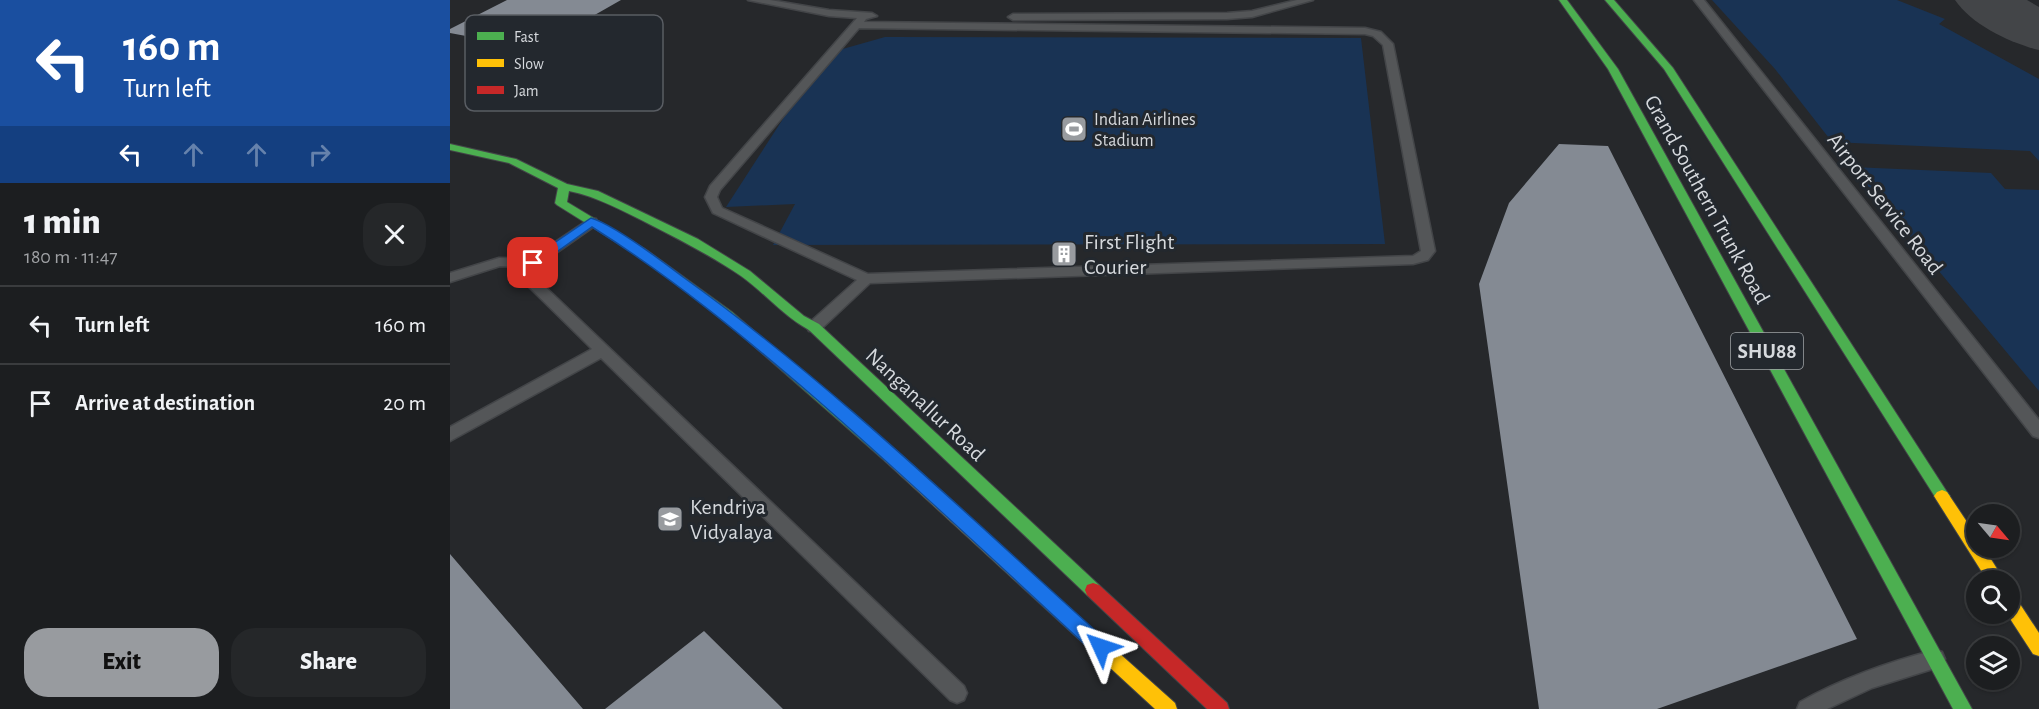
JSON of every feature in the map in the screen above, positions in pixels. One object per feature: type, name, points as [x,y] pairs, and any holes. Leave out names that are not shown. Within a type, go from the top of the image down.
[{"type":"street","name":"Grand Southern Trunk Road","points":[[1563,0],[1613,69],[1963,709]]},
{"type":"street","name":"Grand Southern Trunk Road","points":[[1609,0],[1668,68],[1990,570]]},
{"type":"street","name":"Nanganallur Road","points":[[450,147],[512,161],[564,187],[594,193],[694,242],[746,274],[799,319],[814,327],[1210,706]]},
{"type":"street","points":[[468,167],[512,161],[516,147]]},
{"type":"street","points":[[564,187],[561,203],[641,252],[727,315],[862,431],[1168,709]]},
{"type":"street","points":[[2020,619],[2039,648]]},
{"type":"lane","points":[[753,0],[860,21],[1365,31],[1377,34],[1388,44],[1429,248],[1427,255],[1422,259],[867,279],[717,210],[711,197],[714,189],[860,21],[1227,16],[1252,14],[1308,0]]},
{"type":"lane","points":[[799,9],[813,0]]},
{"type":"lane","name":"Airport Service Road","points":[[1699,0],[2039,432]]},
{"type":"lane","points":[[591,222],[533,263],[528,274],[532,282],[957,693]]},
{"type":"lane","points":[[450,278],[500,262],[533,263]]},
{"type":"lane","points":[[814,327],[867,279]]},
{"type":"lane","points":[[450,435],[603,350]]},
{"type":"lane","points":[[1808,709],[1833,693],[1886,672],[1935,658]]},
{"type":"shaded area","points":[[1712,0],[1897,0],[1945,19],[1939,24],[2039,79],[2039,161],[2030,151],[1832,142],[1775,69]]},
{"type":"shaded area","name":"Indian Airlines Stadium","points":[[885,37],[1361,38],[1385,244],[773,245],[795,204],[726,207],[825,54]]},
{"type":"shaded area","points":[[1852,167],[1991,173],[2005,189],[2039,190],[2039,391]]},
{"type":"building","points":[[507,0],[621,0],[595,15],[478,15]]},
{"type":"building","points":[[465,21],[465,36],[450,33],[450,29]]},
{"type":"building","points":[[1559,144],[1608,146],[1857,639],[1657,709],[1539,709],[1479,284],[1509,203]]},
{"type":"building","points":[[450,554],[583,709],[450,709]]},
{"type":"building","points":[[704,631],[783,709],[605,709]]},
{"type":"taxiway","points":[[1984,0],[2039,32]]},
{"type":"traffic: fast","points":[[1563,0],[1613,69],[1963,709]]},
{"type":"traffic: fast","points":[[1609,0],[1668,68],[1942,496]]},
{"type":"traffic: fast","points":[[450,147],[512,161],[564,187],[594,193],[694,242],[746,274],[799,319],[814,327],[1093,590]]},
{"type":"traffic: fast","points":[[564,187],[561,203],[641,252],[727,315],[890,457]]},
{"type":"traffic: slow","points":[[890,457],[1168,709]]},
{"type":"traffic: slow","points":[[1942,496],[1990,570]]},
{"type":"traffic: slow","points":[[2020,619],[2039,648]]},
{"type":"traffic: jam","points":[[1093,590],[1220,709]]},
{"type":"place","name":"Indian Airlines Stadium","points":[[1074,129]]},
{"type":"place","name":"First Flight Courier","points":[[1064,254]]},
{"type":"place","name":"Kendriya Vidyalaya","points":[[670,519]]},
{"type":"route","points":[[533,263],[563,239],[591,222],[641,252],[727,315],[862,431],[1101,647]]}]
